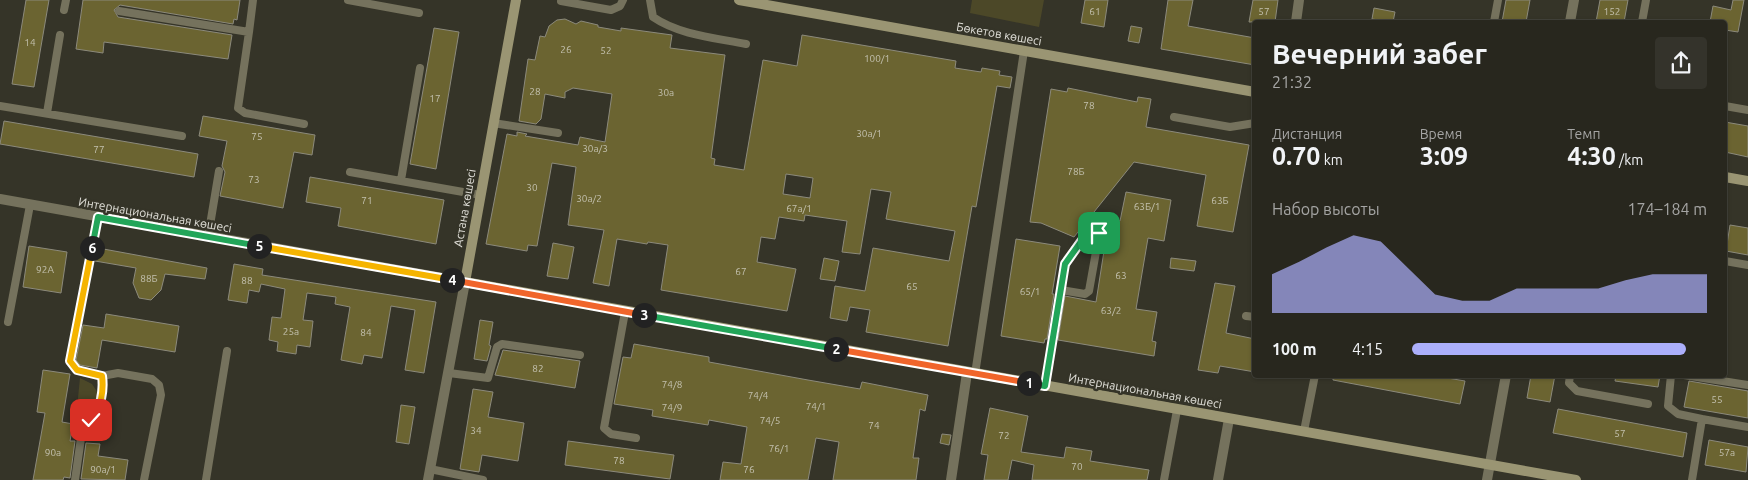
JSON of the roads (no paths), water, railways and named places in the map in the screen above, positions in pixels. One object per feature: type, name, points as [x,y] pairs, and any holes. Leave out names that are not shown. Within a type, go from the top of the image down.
[{"type":"main road","name":"Астана көшесі","points":[[464,282],[516,0]]},
{"type":"main road","name":"Бөкетов көшесі","points":[[739,0],[776,3],[1024,51],[1252,91]]},
{"type":"main road","points":[[1727,177],[1748,181]]},
{"type":"main road","name":"Интернациональная көшесі","points":[[464,282],[1576,480]]},
{"type":"street","points":[[1296,20],[1299,0]]},
{"type":"street","points":[[1570,20],[1574,0]]},
{"type":"street","name":"Интернациональная көшесі","points":[[0,200],[464,282]]},
{"type":"street","name":"Астана көшесі","points":[[428,480],[449,373],[464,282]]},
{"type":"street","points":[[951,480],[971,373]]},
{"type":"street","points":[[1486,480],[1505,378]]},
{"type":"street","points":[[1218,480],[1229,419]]},
{"type":"lane","points":[[64,10],[66,0]]},
{"type":"lane","points":[[253,0],[238,108],[245,113],[304,124]]},
{"type":"lane","points":[[348,0],[419,13]]},
{"type":"lane","points":[[561,2],[611,10],[620,6],[623,0]]},
{"type":"lane","points":[[650,0],[653,17],[664,24],[693,33],[746,44]]},
{"type":"lane","points":[[1494,20],[1498,0]]},
{"type":"lane","points":[[1642,20],[1646,0]]},
{"type":"lane","points":[[120,11],[249,32]]},
{"type":"lane","points":[[47,113],[60,36]]},
{"type":"lane","points":[[971,373],[1024,51]]},
{"type":"lane","points":[[401,180],[420,68]]},
{"type":"lane","points":[[0,106],[182,136]]},
{"type":"lane","points":[[1727,106],[1748,110]]},
{"type":"lane","points":[[1174,118],[1230,127],[1252,123]]},
{"type":"lane","points":[[493,123],[558,133]]},
{"type":"lane","points":[[208,237],[219,171]]},
{"type":"lane","points":[[350,172],[480,195]]},
{"type":"lane","points":[[8,322],[30,205]]},
{"type":"lane","points":[[98,217],[70,361],[77,370],[102,376],[114,372],[152,379],[156,381],[161,389],[144,480]]},
{"type":"lane","points":[[1045,386],[1061,290],[1067,259],[1090,229],[1096,229],[1099,235],[1088,292],[1061,290]]},
{"type":"lane","points":[[1727,261],[1748,265]]},
{"type":"lane","points":[[625,312],[604,428],[612,434],[636,438]]},
{"type":"lane","points":[[1246,316],[1252,317]]},
{"type":"lane","points":[[449,373],[488,378],[497,347],[502,344],[580,355]]},
{"type":"lane","points":[[206,480],[227,351]]},
{"type":"lane","points":[[75,480],[83,427],[98,410],[102,376]]},
{"type":"lane","points":[[1304,431],[1314,378]]},
{"type":"lane","points":[[1570,378],[1569,383],[1577,392],[1648,404]]},
{"type":"lane","points":[[1671,378],[1668,406],[1678,414],[1748,427]]},
{"type":"lane","points":[[1703,378],[1748,385]]},
{"type":"lane","points":[[1164,480],[1177,410]]},
{"type":"lane","points":[[1692,480],[1702,419]]},
{"type":"lane","points":[[430,469],[483,480]]}]
